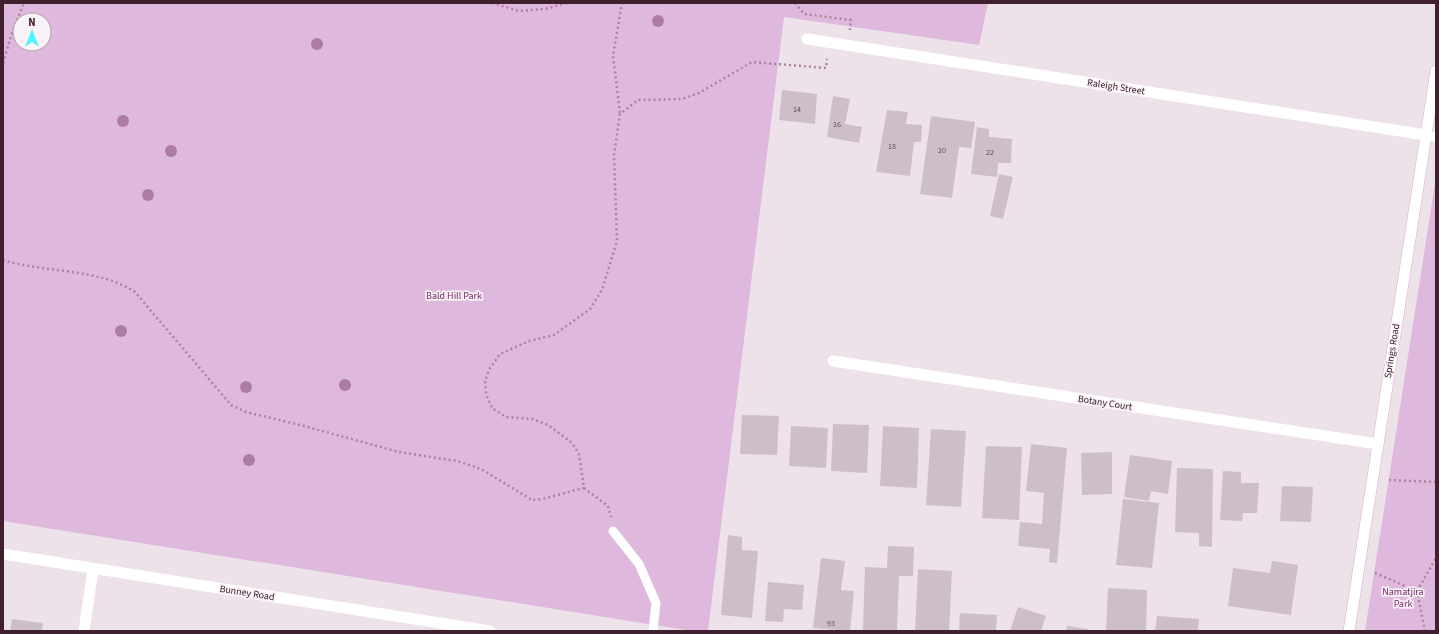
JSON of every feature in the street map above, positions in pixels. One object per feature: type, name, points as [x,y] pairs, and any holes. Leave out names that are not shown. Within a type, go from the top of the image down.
[{"type":"street","name":"Raleigh Street","points":[[807,39],[1431,136]]},
{"type":"street","name":"Springs Road","points":[[1349,631],[1378,444],[1431,136],[1436,71]]},
{"type":"street","name":"Botany Court","points":[[833,362],[1378,444]]},
{"type":"street","name":"Bunney Road","points":[[3,554],[436,627],[490,631]]},
{"type":"street","points":[[84,631],[94,569]]},
{"type":"lane","points":[[613,531],[639,564],[656,603],[653,631]]},
{"type":"path","points":[[3,64],[12,33],[24,3]]},
{"type":"path","points":[[492,3],[519,11],[545,9],[567,3]]},
{"type":"path","points":[[608,506],[584,488],[579,454],[572,443],[548,425],[533,419],[506,417],[492,408],[486,394],[485,381],[490,368],[500,354],[529,341],[554,336],[590,309],[602,290],[617,241],[614,155],[620,114],[613,56],[622,3]]},
{"type":"path","points":[[795,3],[804,14],[851,20],[848,46]]},
{"type":"path","points":[[620,114],[638,100],[682,99],[699,93],[752,62],[826,68],[828,42]]},
{"type":"path","points":[[3,260],[20,265],[108,279],[135,292],[231,405],[246,412],[399,452],[457,461],[481,469],[532,500],[540,500],[584,488]]},
{"type":"path","points":[[1373,478],[1402,482],[1436,482]]},
{"type":"path","points":[[1425,631],[1417,591],[1436,558]]},
{"type":"path","points":[[1360,566],[1417,591]]},
{"type":"green space","name":"Bald Hill Park","points":[[3,3],[988,3],[979,45],[784,17],[708,631],[692,631],[3,521]]},
{"type":"green space","name":"Namatjira Park","points":[[1436,177],[1436,631],[1365,631]]},
{"type":"building","points":[[782,90],[817,94],[815,124],[779,120]]},
{"type":"building","points":[[833,96],[850,99],[845,124],[862,127],[859,143],[827,137]]},
{"type":"building","points":[[887,110],[908,112],[906,124],[922,125],[921,142],[914,142],[910,176],[876,172]]},
{"type":"building","points":[[931,116],[975,122],[971,148],[959,147],[952,198],[920,194]]},
{"type":"building","points":[[977,127],[989,129],[989,137],[1012,139],[1011,163],[998,163],[997,177],[971,174]]},
{"type":"building","points":[[999,174],[1013,177],[1003,219],[990,216]]},
{"type":"building","points":[[742,415],[779,416],[777,455],[740,454]]},
{"type":"building","points":[[833,424],[869,425],[867,473],[831,471]]},
{"type":"building","points":[[791,426],[828,428],[826,468],[789,466]]},
{"type":"building","points":[[883,426],[919,428],[917,488],[880,486]]},
{"type":"building","points":[[931,429],[966,431],[961,507],[926,505]]},
{"type":"building","points":[[1031,444],[1067,448],[1057,563],[1049,562],[1050,549],[1018,546],[1020,522],[1042,524],[1044,493],[1026,491]]},
{"type":"building","points":[[986,446],[1022,447],[1019,520],[982,518]]},
{"type":"building","points":[[1112,452],[1112,494],[1082,495],[1081,453]]},
{"type":"building","points":[[1130,455],[1172,461],[1168,494],[1151,491],[1149,501],[1124,497]]},
{"type":"building","points":[[1177,468],[1213,469],[1212,547],[1199,546],[1199,533],[1175,532]]},
{"type":"building","points":[[1223,471],[1241,472],[1241,483],[1259,483],[1257,513],[1243,513],[1242,521],[1220,520]]},
{"type":"building","points":[[1282,486],[1313,487],[1311,522],[1280,521]]},
{"type":"building","points":[[1123,499],[1159,503],[1152,568],[1116,565]]},
{"type":"building","points":[[728,535],[742,537],[742,550],[758,551],[752,618],[721,615]]},
{"type":"building","points":[[888,546],[914,547],[913,576],[899,576],[897,631],[863,631],[865,567],[887,568]]},
{"type":"building","points":[[821,558],[845,561],[841,590],[854,591],[850,631],[813,628]]},
{"type":"building","points":[[1272,561],[1298,565],[1291,615],[1228,606],[1233,568],[1270,573]]},
{"type":"building","points":[[918,569],[952,571],[949,631],[915,631]]},
{"type":"building","points":[[768,582],[804,585],[802,610],[784,609],[783,622],[765,621]]},
{"type":"building","points":[[1108,588],[1147,590],[1146,631],[1106,631]]},
{"type":"building","points":[[1018,607],[1046,616],[1041,631],[1010,631]]},
{"type":"building","points":[[960,613],[997,615],[996,631],[959,631]]},
{"type":"building","points":[[1157,616],[1199,619],[1198,631],[1155,631]]},
{"type":"building","points":[[12,619],[43,623],[42,631],[10,631]]},
{"type":"building","points":[[1067,626],[1088,629],[1088,631],[1066,631]]}]
